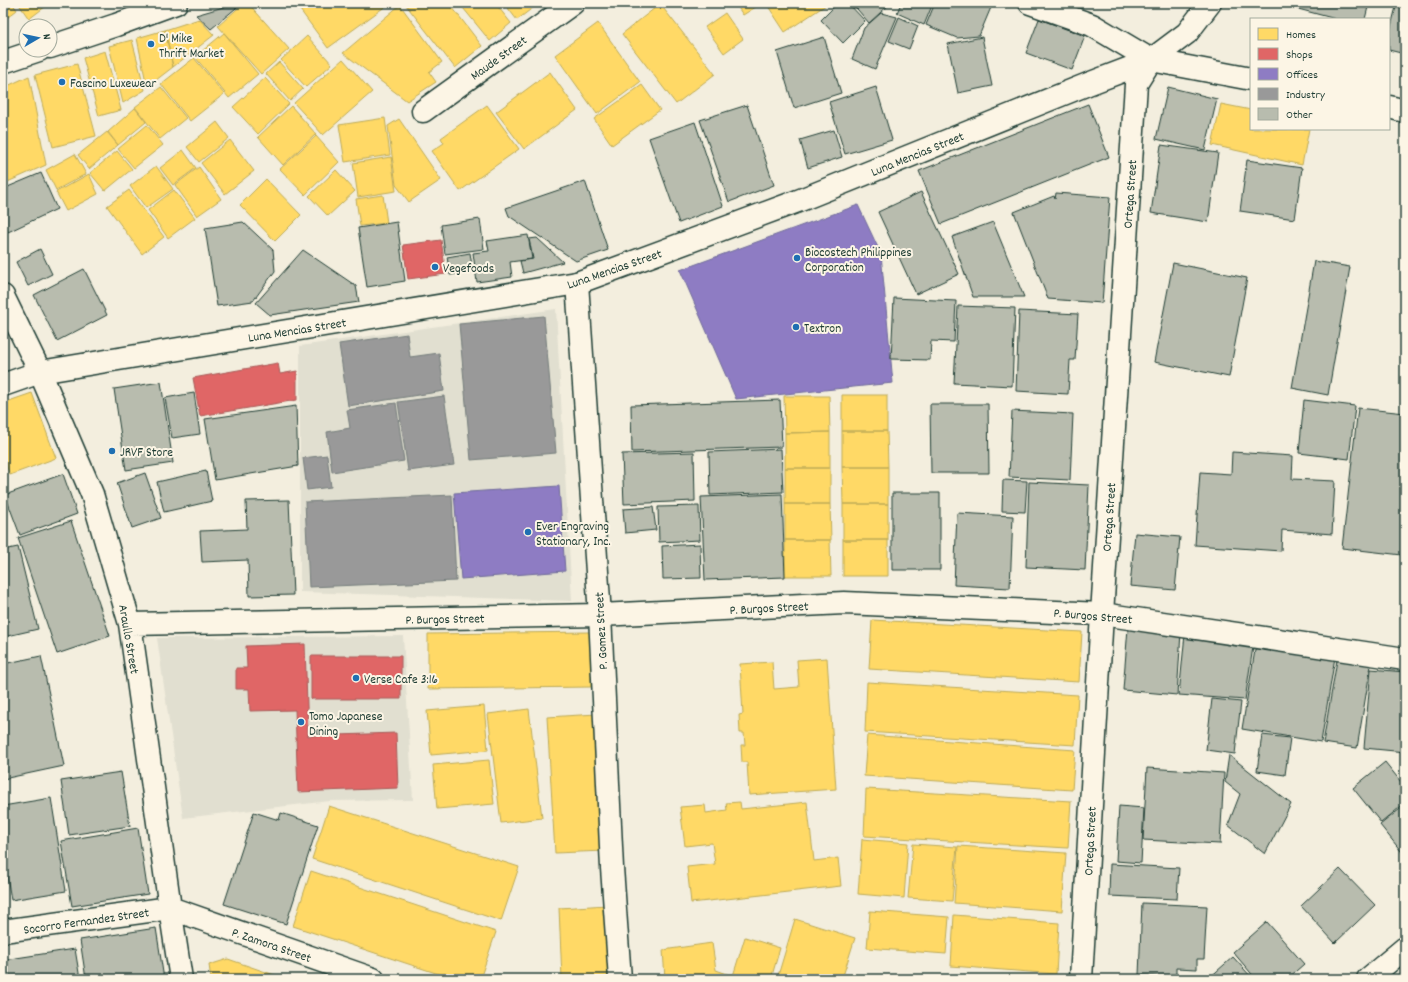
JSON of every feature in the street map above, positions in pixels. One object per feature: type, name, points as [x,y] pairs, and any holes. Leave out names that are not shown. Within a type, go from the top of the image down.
[{"type":"street","points":[[58,43],[116,25],[176,3]]},
{"type":"street","name":"Maude Street","points":[[423,111],[573,3]]},
{"type":"street","points":[[1030,3],[1092,25],[1151,60],[1250,78]]},
{"type":"street","points":[[1151,60],[1187,33],[1210,3]]},
{"type":"street","points":[[3,62],[18,57]]},
{"type":"street","name":"Luna Mencias Street","points":[[3,385],[40,372],[577,283],[798,201],[1151,60]]},
{"type":"street","name":"Ortega Street","points":[[1081,979],[1102,614],[1136,84],[1151,60]]},
{"type":"street","points":[[1390,107],[1405,111]]},
{"type":"street","name":"P. Gomez Street","points":[[577,283],[600,616],[610,868],[620,979]]},
{"type":"street","name":"Araullo Street","points":[[3,296],[40,372],[92,494],[130,624],[181,979]]},
{"type":"street","name":"P. Burgos Street","points":[[130,624],[600,616],[844,603],[1102,614],[1405,659]]},
{"type":"street","name":"Socorro Fernandez Street","points":[[3,931],[170,908]]},
{"type":"street","name":"P. Zamora Street","points":[[170,908],[373,979]]},
{"type":"street","points":[[1368,979],[1405,948]]},
{"type":"shaded area","points":[[556,309],[572,601],[300,592],[300,346]]},
{"type":"shaded area","points":[[403,636],[413,800],[330,801],[183,818],[157,638]]},
{"type":"building: Homes","points":[[3,3],[12,3],[17,10],[3,21]]},
{"type":"building: Homes","points":[[18,3],[50,3],[30,18],[28,18]]},
{"type":"building: Homes","points":[[244,3],[248,3],[289,49],[261,74],[218,26]]},
{"type":"building: Homes","points":[[295,3],[390,3],[328,48]]},
{"type":"building: Homes","points":[[408,3],[449,3],[482,46],[455,68],[406,5]]},
{"type":"building: Homes","points":[[459,3],[495,3],[511,23],[490,41]]},
{"type":"building: Homes","points":[[504,3],[539,3],[517,20]]},
{"type":"building: Homes","points":[[735,3],[762,3],[743,15]]},
{"type":"building: Homes","points":[[766,3],[829,3],[785,32]]},
{"type":"building: Homes","points":[[660,4],[715,74],[676,104],[622,34]]},
{"type":"building: Homes","points":[[400,5],[442,62],[429,72],[436,82],[407,101],[343,53]]},
{"type":"building: Homes","points":[[725,13],[743,39],[724,53],[705,27]]},
{"type":"building: Homes","points":[[199,19],[214,35],[173,67],[165,30]]},
{"type":"building: Homes","points":[[598,23],[640,82],[597,114],[555,55]]},
{"type":"building: Homes","points":[[165,30],[173,67],[147,87],[137,38]]},
{"type":"building: Homes","points":[[224,33],[258,74],[229,98],[195,57]]},
{"type":"building: Homes","points":[[307,36],[332,64],[306,87],[281,60]]},
{"type":"building: Homes","points":[[132,40],[145,90],[123,103],[109,46]]},
{"type":"building: Homes","points":[[105,51],[121,110],[99,116],[83,58]]},
{"type":"building: Homes","points":[[194,58],[224,94],[190,121],[161,84]]},
{"type":"building: Homes","points":[[343,59],[372,92],[323,135],[294,103]]},
{"type":"building: Homes","points":[[279,62],[303,89],[290,101],[266,74]]},
{"type":"building: Homes","points":[[77,64],[96,136],[53,147],[35,75]]},
{"type":"building: Homes","points":[[550,72],[577,110],[524,149],[496,112]]},
{"type":"building: Homes","points":[[29,76],[46,165],[3,184],[3,88]]},
{"type":"building: Homes","points":[[265,78],[289,104],[258,134],[233,107]]},
{"type":"building: Homes","points":[[642,85],[660,110],[612,145],[594,119]]},
{"type":"building: Homes","points":[[161,87],[186,118],[160,139],[135,107]]},
{"type":"building: Homes","points":[[1221,104],[1250,110],[1250,130],[1309,130],[1302,165],[1212,145]]},
{"type":"building: Homes","points":[[487,105],[519,149],[460,191],[432,151],[444,143],[441,138]]},
{"type":"building: Homes","points":[[291,106],[316,134],[283,165],[258,137]]},
{"type":"building: Homes","points":[[135,108],[146,122],[118,145],[108,132]]},
{"type":"building: Homes","points":[[385,118],[390,155],[345,162],[339,125]]},
{"type":"building: Homes","points":[[399,119],[441,180],[409,202],[396,185],[388,126]]},
{"type":"building: Homes","points":[[217,122],[229,138],[199,162],[187,147]]},
{"type":"building: Homes","points":[[147,125],[163,145],[134,168],[118,149]]},
{"type":"building: Homes","points":[[107,132],[118,145],[89,169],[78,155]]},
{"type":"building: Homes","points":[[316,136],[339,162],[305,195],[280,169]]},
{"type":"building: Homes","points":[[230,140],[254,171],[225,194],[201,163]]},
{"type":"building: Homes","points":[[183,150],[196,168],[173,185],[160,168]]},
{"type":"building: Homes","points":[[117,151],[132,169],[105,191],[90,173]]},
{"type":"building: Homes","points":[[75,154],[86,174],[56,190],[46,170]]},
{"type":"building: Homes","points":[[391,157],[396,191],[358,197],[353,163]]},
{"type":"building: Homes","points":[[156,166],[173,189],[146,208],[130,186]]},
{"type":"building: Homes","points":[[199,167],[221,199],[197,216],[175,185]]},
{"type":"building: Homes","points":[[336,170],[355,191],[328,216],[309,196]]},
{"type":"building: Homes","points":[[89,174],[98,194],[66,211],[56,192]]},
{"type":"building: Homes","points":[[266,179],[301,215],[275,241],[240,205]]},
{"type":"building: Homes","points":[[129,190],[164,237],[142,254],[107,206]]},
{"type":"building: Homes","points":[[174,190],[195,218],[168,238],[148,210]]},
{"type":"building: Homes","points":[[383,195],[387,223],[360,226],[356,199]]},
{"type":"building: Homes","points":[[32,393],[56,458],[10,475],[3,457],[3,403]]},
{"type":"building: Homes","points":[[842,395],[887,395],[887,431],[842,431]]},
{"type":"building: Homes","points":[[784,396],[829,396],[830,432],[785,433]]},
{"type":"building: Homes","points":[[842,431],[887,431],[888,467],[842,467]]},
{"type":"building: Homes","points":[[830,432],[830,468],[785,468],[785,433]]},
{"type":"building: Homes","points":[[842,467],[888,467],[888,504],[843,504]]},
{"type":"building: Homes","points":[[785,468],[830,468],[830,504],[785,504]]},
{"type":"building: Homes","points":[[785,504],[830,504],[831,540],[785,540]]},
{"type":"building: Homes","points":[[843,504],[888,504],[888,540],[843,540]]},
{"type":"building: Homes","points":[[785,540],[830,540],[831,576],[785,576]]},
{"type":"building: Homes","points":[[843,540],[888,540],[888,576],[843,576]]},
{"type":"building: Homes","points":[[872,620],[1082,632],[1079,682],[869,669]]},
{"type":"building: Homes","points":[[591,632],[591,687],[428,689],[428,634]]},
{"type":"building: Homes","points":[[827,658],[836,789],[749,795],[747,762],[742,762],[741,745],[745,745],[744,733],[740,733],[739,715],[743,714],[740,664],[772,662],[774,689],[799,687],[797,660]]},
{"type":"building: Homes","points":[[867,682],[1078,695],[1075,745],[865,732]]},
{"type":"building: Homes","points":[[484,706],[488,750],[431,755],[427,711]]},
{"type":"building: Homes","points":[[529,709],[542,818],[501,823],[488,714]]},
{"type":"building: Homes","points":[[597,714],[605,851],[555,853],[547,717]]},
{"type":"building: Homes","points":[[867,735],[1075,750],[1072,790],[864,776]]},
{"type":"building: Homes","points":[[489,760],[494,804],[437,809],[433,765]]},
{"type":"building: Homes","points":[[866,789],[1071,801],[1068,848],[864,836]]},
{"type":"building: Homes","points":[[740,802],[741,809],[807,802],[814,861],[838,858],[841,886],[691,903],[687,867],[715,864],[712,843],[685,846],[680,807],[705,805],[706,813],[727,810],[726,803]]},
{"type":"building: Homes","points":[[329,806],[519,867],[501,921],[312,859]]},
{"type":"building: Homes","points":[[862,839],[908,843],[904,898],[858,894]]},
{"type":"building: Homes","points":[[913,844],[957,847],[952,901],[908,898]]},
{"type":"building: Homes","points":[[958,846],[1066,853],[1062,911],[954,903]]},
{"type":"building: Homes","points":[[311,871],[496,932],[480,979],[454,979],[293,926]]},
{"type":"building: Homes","points":[[607,905],[610,979],[562,979],[559,908]]},
{"type":"building: Homes","points":[[870,911],[949,917],[946,954],[867,948]]},
{"type":"building: Homes","points":[[954,915],[1059,923],[1056,974],[951,966]]},
{"type":"building: Homes","points":[[795,919],[855,938],[842,979],[777,979]]},
{"type":"building: Homes","points":[[745,937],[780,948],[771,979],[665,979],[663,950],[712,943],[716,970],[733,976]]},
{"type":"building: Homes","points":[[228,959],[286,979],[211,979],[209,965]]},
{"type":"building: Shops","points":[[441,240],[446,274],[408,279],[403,245]]},
{"type":"building: Shops","points":[[278,363],[280,374],[297,371],[297,400],[200,416],[193,378]]},
{"type":"building: Shops","name":"Tomo Japanese Dining","points":[[305,644],[308,736],[396,733],[398,788],[298,792],[295,710],[250,711],[249,689],[236,689],[236,668],[247,668],[246,646]]},
{"type":"building: Shops","name":"Verse Cafe 3:16","points":[[311,656],[401,656],[401,699],[311,699]]},
{"type":"building: Offices","name":"Textron","points":[[858,205],[881,254],[893,383],[736,399],[680,270]]},
{"type":"building: Offices","points":[[559,486],[565,571],[461,579],[454,493]]},
{"type":"building: Industry","points":[[544,316],[556,453],[471,460],[459,324]]},
{"type":"building: Industry","points":[[407,334],[410,357],[439,353],[444,391],[348,406],[339,344]]},
{"type":"building: Industry","points":[[444,396],[454,465],[408,471],[398,402]]},
{"type":"building: Industry","points":[[396,403],[404,461],[332,472],[327,432],[350,428],[347,410]]},
{"type":"building: Industry","points":[[327,455],[331,487],[307,490],[303,458]]},
{"type":"building: Industry","points":[[452,495],[456,581],[309,587],[305,502]]},
{"type":"building: Other","points":[[237,3],[242,3],[211,29],[196,15]]},
{"type":"building: Other","points":[[838,3],[848,3],[865,21],[843,43],[821,20]]},
{"type":"building: Other","points":[[852,3],[891,3],[869,23]]},
{"type":"building: Other","points":[[901,3],[933,3],[924,25],[897,13]]},
{"type":"building: Other","points":[[935,3],[986,3],[992,5],[979,36],[957,38],[926,25]]},
{"type":"building: Other","points":[[1284,3],[1369,3],[1365,18],[1332,18],[1283,5]]},
{"type":"building: Other","points":[[1397,3],[1405,3],[1405,54],[1390,50],[1390,30]]},
{"type":"building: Other","points":[[881,13],[897,17],[875,69],[852,59],[864,28]]},
{"type":"building: Other","points":[[899,17],[918,26],[909,49],[889,41]]},
{"type":"building: Other","points":[[1039,19],[1085,36],[1072,70],[1026,53]]},
{"type":"building: Other","points":[[824,37],[841,93],[794,108],[777,52]]},
{"type":"building: Other","points":[[982,37],[992,86],[958,93],[948,44]]},
{"type":"building: Other","points":[[876,87],[892,140],[845,154],[829,102]]},
{"type":"building: Other","points":[[1168,87],[1217,99],[1205,150],[1156,139]]},
{"type":"building: Other","points":[[1088,104],[1109,157],[941,224],[919,171]]},
{"type":"building: Other","points":[[747,105],[774,185],[729,202],[700,120]]},
{"type":"building: Other","points":[[695,122],[723,206],[679,223],[649,138]]},
{"type":"building: Other","points":[[834,130],[842,157],[808,168],[800,140]]},
{"type":"building: Other","points":[[1161,145],[1218,153],[1208,222],[1151,213]]},
{"type":"building: Other","points":[[1247,160],[1302,168],[1295,219],[1240,211]]},
{"type":"building: Other","points":[[41,173],[57,209],[8,232],[3,222],[3,189]]},
{"type":"building: Other","points":[[585,181],[608,250],[576,261],[509,216],[506,208]]},
{"type":"building: Other","points":[[921,192],[959,274],[916,294],[878,212]]},
{"type":"building: Other","points":[[1056,193],[1110,197],[1102,303],[1048,299],[1014,212],[1054,196],[1055,199]]},
{"type":"building: Other","points":[[480,219],[484,249],[445,254],[441,225]]},
{"type":"building: Other","points":[[243,222],[273,250],[275,271],[253,301],[217,306],[205,228]]},
{"type":"building: Other","points":[[397,222],[405,281],[367,287],[358,228]]},
{"type":"building: Other","points":[[993,222],[1024,297],[973,297],[952,237]]},
{"type":"building: Other","points":[[528,235],[532,259],[510,262],[512,277],[477,282],[473,253],[489,251],[487,241]]},
{"type":"building: Other","points":[[537,238],[563,262],[523,273],[520,261],[533,259],[529,239]]},
{"type":"building: Other","points":[[40,249],[52,274],[28,286],[16,262]]},
{"type":"building: Other","points":[[303,250],[356,286],[359,302],[270,315],[256,303]]},
{"type":"building: Other","points":[[470,253],[473,272],[450,275],[447,257]]},
{"type":"building: Other","points":[[1314,261],[1350,267],[1328,395],[1292,388]]},
{"type":"building: Other","points":[[1173,263],[1247,278],[1229,377],[1154,362]]},
{"type":"building: Other","points":[[84,269],[107,315],[57,341],[34,295]]},
{"type":"building: Other","points":[[894,298],[956,301],[954,342],[931,341],[930,360],[891,359]]},
{"type":"building: Other","points":[[958,306],[1015,308],[1012,386],[954,383]]},
{"type":"building: Other","points":[[1019,311],[1078,314],[1075,360],[1070,360],[1068,394],[1016,391]]},
{"type":"building: Other","points":[[161,382],[173,463],[126,470],[114,389]]},
{"type":"building: Other","points":[[194,393],[200,434],[172,438],[165,398]]},
{"type":"building: Other","points":[[780,400],[782,447],[632,452],[631,405]]},
{"type":"building: Other","points":[[1304,400],[1355,406],[1349,459],[1299,453]]},
{"type":"building: Other","points":[[930,404],[988,404],[989,473],[931,473]]},
{"type":"building: Other","points":[[296,406],[298,466],[215,480],[205,419]]},
{"type":"building: Other","points":[[1358,408],[1405,413],[1405,526],[1402,555],[1342,548]]},
{"type":"building: Other","points":[[1012,411],[1073,414],[1070,480],[1009,477]]},
{"type":"building: Other","points":[[781,449],[783,492],[710,495],[709,452]]},
{"type":"building: Other","points":[[694,452],[695,501],[624,504],[622,454]]},
{"type":"building: Other","points":[[1232,452],[1293,456],[1292,479],[1335,481],[1332,534],[1282,530],[1281,551],[1195,545],[1200,472],[1231,474]]},
{"type":"building: Other","points":[[206,471],[212,501],[164,512],[157,482]]},
{"type":"building: Other","points":[[145,473],[161,518],[132,528],[117,483]]},
{"type":"building: Other","points":[[63,474],[77,514],[20,535],[5,495]]},
{"type":"building: Other","points":[[1003,480],[1027,481],[1025,512],[1002,511]]},
{"type":"building: Other","points":[[1029,482],[1089,485],[1085,570],[1026,567]]},
{"type":"building: Other","points":[[892,493],[940,493],[940,570],[892,570]]},
{"type":"building: Other","points":[[782,494],[785,577],[705,580],[701,497]]},
{"type":"building: Other","points":[[289,500],[293,595],[249,596],[248,560],[202,562],[200,531],[247,529],[246,501]]},
{"type":"building: Other","points":[[699,506],[700,540],[659,542],[658,507]]},
{"type":"building: Other","points":[[653,507],[656,530],[625,533],[623,509]]},
{"type":"building: Other","points":[[957,513],[1013,516],[1010,588],[954,585]]},
{"type":"building: Other","points":[[71,521],[110,636],[57,654],[18,538]]},
{"type":"building: Other","points":[[1135,533],[1180,537],[1175,590],[1130,586]]},
{"type":"building: Other","points":[[700,544],[701,578],[663,579],[662,546]]},
{"type":"building: Other","points":[[18,547],[38,629],[3,637],[3,550]]},
{"type":"building: Other","points":[[1128,628],[1181,632],[1177,695],[1123,690]]},
{"type":"building: Other","points":[[1185,634],[1254,640],[1245,700],[1179,695]]},
{"type":"building: Other","points":[[1256,644],[1335,657],[1321,742],[1242,729]]},
{"type":"building: Other","points":[[41,656],[64,766],[3,779],[3,664]]},
{"type":"building: Other","points":[[1337,660],[1371,665],[1357,748],[1323,743]]},
{"type":"building: Other","points":[[1371,669],[1405,672],[1405,752],[1364,748]]},
{"type":"building: Other","points":[[1212,699],[1241,702],[1235,754],[1206,750]]},
{"type":"building: Other","points":[[1262,735],[1290,738],[1285,775],[1257,771]]},
{"type":"building: Other","points":[[1229,755],[1291,804],[1265,854],[1228,825],[1240,794],[1225,782]]},
{"type":"building: Other","points":[[1385,762],[1405,787],[1405,803],[1381,823],[1353,788]]},
{"type":"building: Other","points":[[1147,768],[1224,773],[1220,844],[1143,840]]},
{"type":"building: Other","points":[[121,772],[130,826],[69,835],[61,781]]},
{"type":"building: Other","points":[[51,798],[66,891],[11,900],[3,852],[3,806]]},
{"type":"building: Other","points":[[1405,805],[1405,856],[1380,825]]},
{"type":"building: Other","points":[[1119,806],[1144,808],[1141,863],[1116,861]]},
{"type":"building: Other","points":[[254,812],[279,820],[281,813],[318,825],[286,924],[224,904]]},
{"type":"building: Other","points":[[138,828],[148,894],[72,906],[61,841]]},
{"type":"building: Other","points":[[1110,864],[1179,868],[1177,899],[1109,896]]},
{"type":"building: Other","points":[[1340,869],[1375,905],[1335,943],[1301,906]]},
{"type":"building: Other","points":[[1142,903],[1207,906],[1204,959],[1197,959],[1197,969],[1176,968],[1176,978],[1139,975]]},
{"type":"building: Other","points":[[1267,922],[1304,964],[1287,979],[1256,979],[1233,952]]},
{"type":"building: Other","points":[[156,928],[164,979],[86,979],[80,940]]},
{"type":"building: Other","points":[[75,949],[80,979],[3,979],[3,960]]},
{"type":"building: Other","points":[[1233,957],[1253,979],[1208,979]]},
{"type":"place","name":"D' Mike Thrift Market","points":[[151,44]]},
{"type":"place","name":"Fascino Luxewear","points":[[62,82]]},
{"type":"place","name":"Biocostech Philippines Corporation","points":[[797,258]]},
{"type":"place","name":"Vegefoods","points":[[435,267]]},
{"type":"place","name":"Textron","points":[[796,327]]},
{"type":"place","name":"JRVF Store","points":[[112,451]]},
{"type":"place","name":"Ever Engraving Stationary, Inc.","points":[[528,532]]},
{"type":"place","name":"Verse Cafe 3:16","points":[[356,678]]},
{"type":"place","name":"Tomo Japanese Dining","points":[[301,722]]}]
